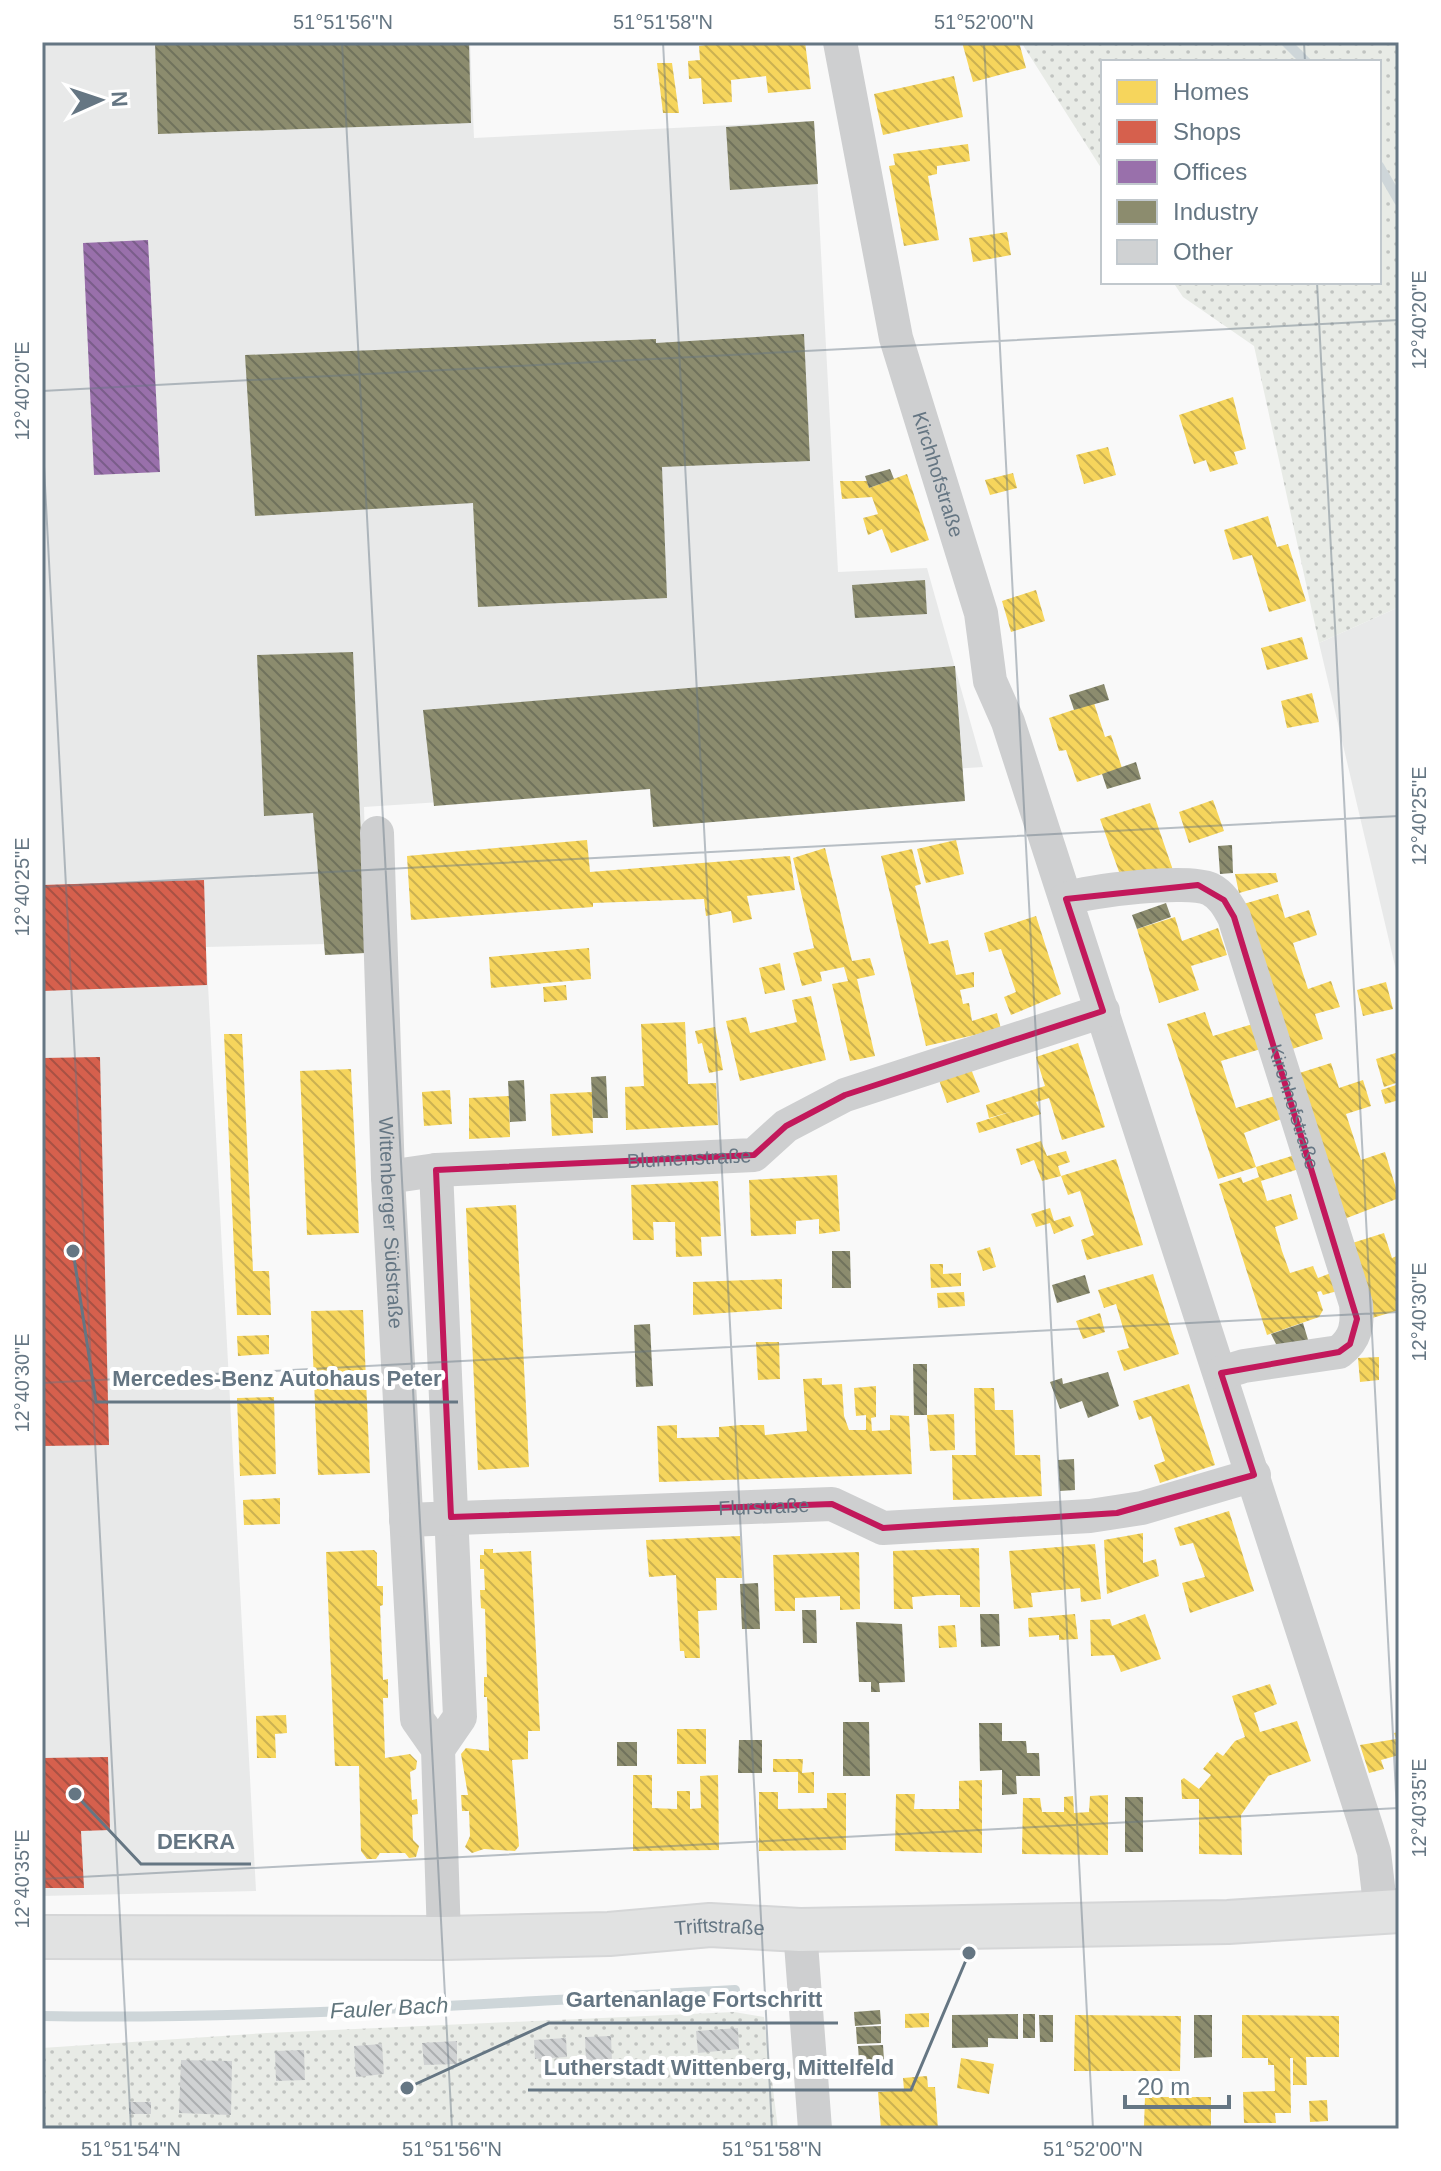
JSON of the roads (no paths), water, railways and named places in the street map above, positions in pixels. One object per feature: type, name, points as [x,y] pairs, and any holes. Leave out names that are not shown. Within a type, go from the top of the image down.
[{"type":"main road","name":"Triftstraße","points":[[42,1937],[444,1938],[609,1934],[710,1925],[800,1930],[1228,1922],[1390,1912]]},
{"type":"street","name":"Kirchhofstraße","points":[[840,42],[900,352],[981,613],[993,691],[1008,722],[1221,1373],[1374,1852],[1390,1912]]},
{"type":"street","name":"Wittenberger Südstraße","points":[[377,833],[388,1177],[417,1719],[438,1749]]},
{"type":"street","name":"Kirchhofstraße","points":[[1066,899],[1098,891],[1198,885],[1224,900],[1234,917],[1356,1304],[1357,1319],[1350,1344],[1339,1352],[1244,1366],[1221,1373]]},
{"type":"street","name":"Blumenstraße","points":[[388,1177],[436,1170],[754,1155],[786,1126],[845,1095],[1103,1011]]},
{"type":"street","points":[[436,1170],[460,1717],[438,1749],[444,1938]]},
{"type":"street","name":"Flurstraße","points":[[406,1520],[832,1504],[883,1528],[1117,1513],[1254,1475]]},
{"type":"street","points":[[800,1930],[815,2129]]},
{"type":"waterway","points":[[1286,42],[1304,60]]},
{"type":"waterway","points":[[1381,170],[1399,201]]},
{"type":"waterway","name":"Fauler Bach","points":[[42,2016],[302,2013],[735,1990]]},
{"type":"place","name":"Mercedes-Benz Autohaus Peter","points":[[73,1251]]},
{"type":"place","name":"DEKRA","points":[[75,1794]]},
{"type":"place","name":"Lutherstadt Wittenberg, Mittelfeld","points":[[969,1953]]},
{"type":"place","name":"Gartenanlage Fortschritt","points":[[407,2088]]}]
